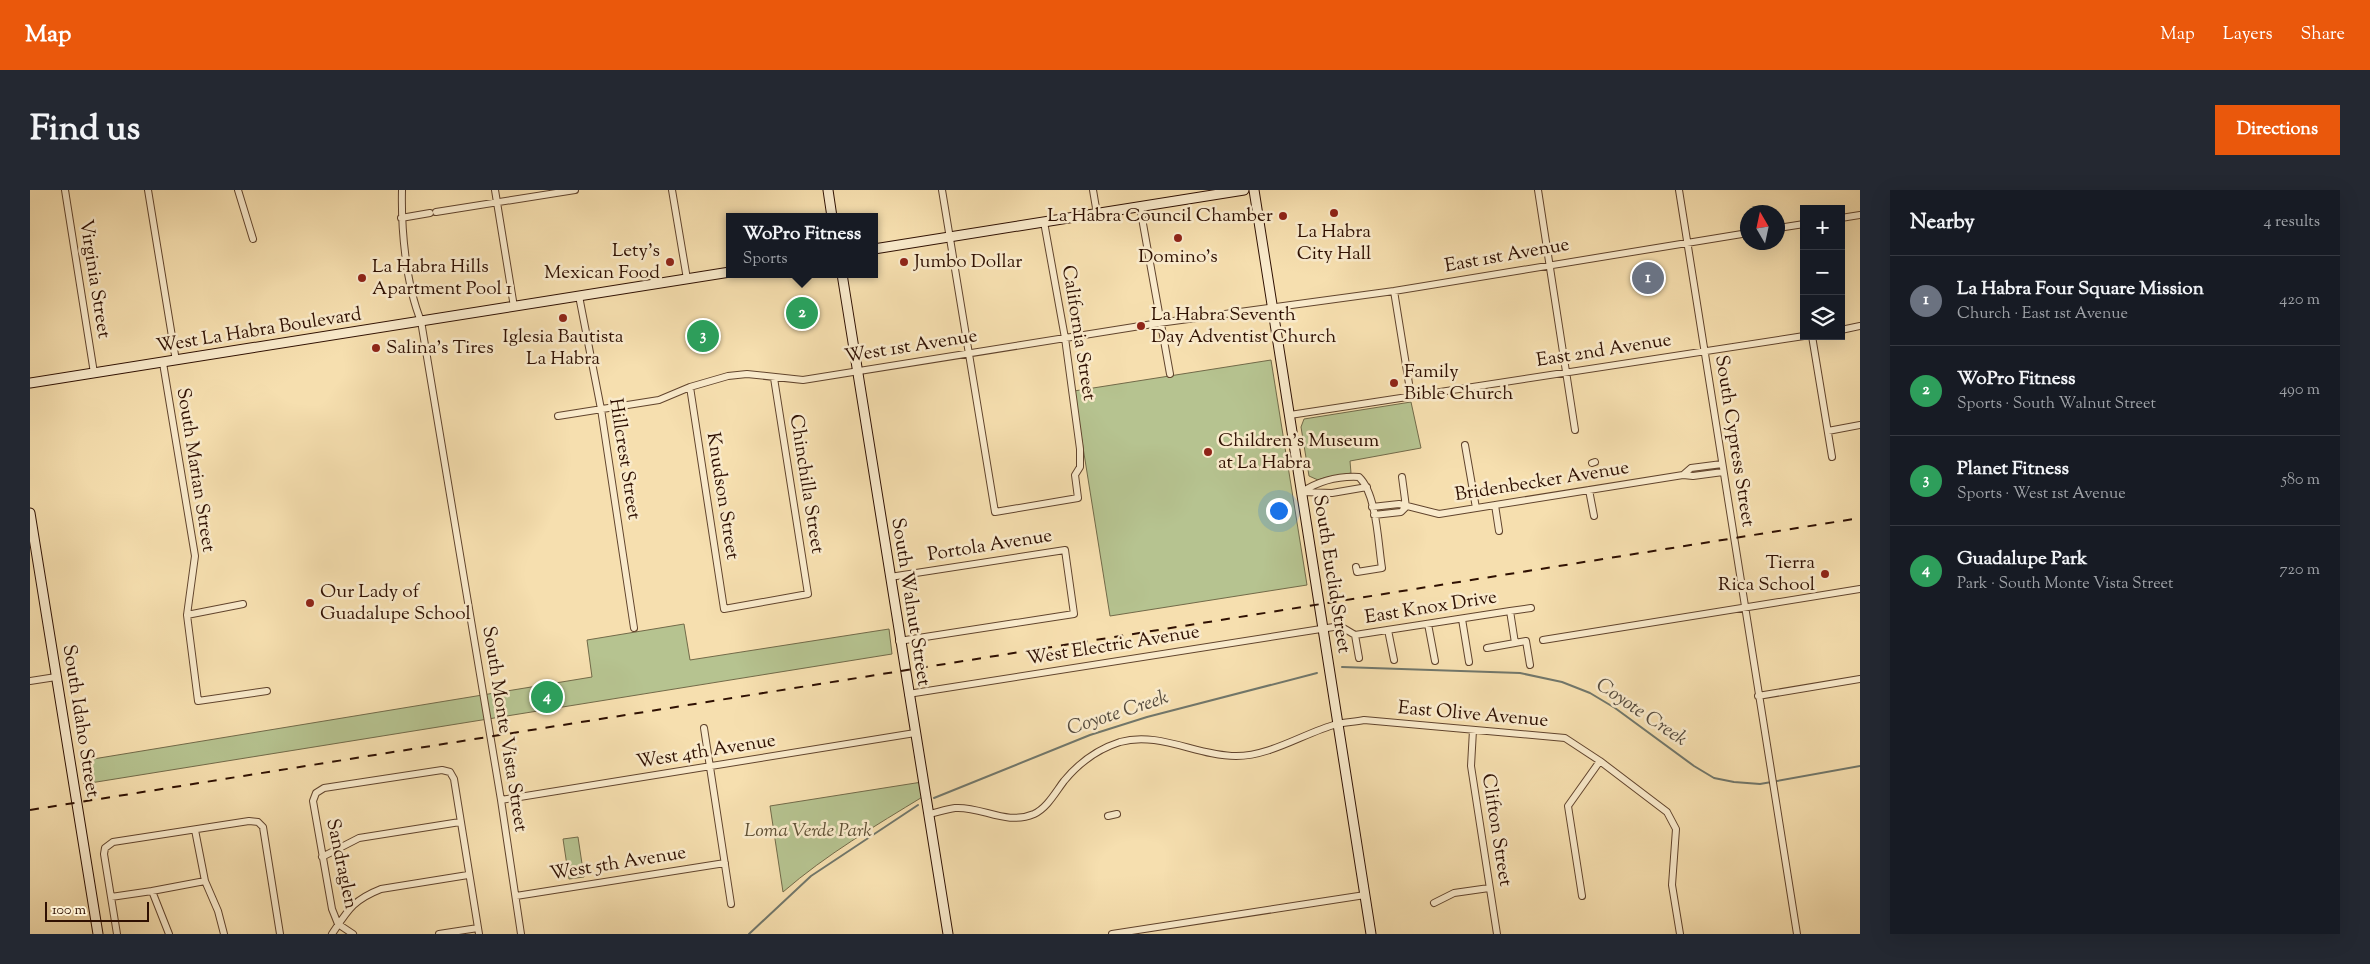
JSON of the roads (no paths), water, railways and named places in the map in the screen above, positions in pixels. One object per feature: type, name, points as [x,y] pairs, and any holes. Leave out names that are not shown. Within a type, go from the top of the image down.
[{"type":"main road","points":[[828,190],[831,213]]},
{"type":"main road","points":[[878,248],[1244,190]]},
{"type":"main road","name":"South Euclid Street","points":[[1254,190],[1372,934]]},
{"type":"main road","name":"West La Habra Boulevard","points":[[30,383],[726,273]]},
{"type":"main road","name":"South Walnut Street","points":[[843,278],[899,641],[948,934]]},
{"type":"main road","name":"South Idaho Street","points":[[30,513],[33,556],[56,677],[98,934]]},
{"type":"street","name":"Virginia Street","points":[[64,190],[94,374]]},
{"type":"street","points":[[148,190],[176,361]]},
{"type":"street","points":[[238,190],[252,239]]},
{"type":"street","name":"South Monte Vista Street","points":[[402,190],[401,218],[415,306],[421,321],[501,800],[521,934]]},
{"type":"street","points":[[495,190],[514,307]]},
{"type":"street","points":[[401,218],[576,190]]},
{"type":"street","points":[[672,190],[687,279]]},
{"type":"street","points":[[942,190],[969,353]]},
{"type":"street","points":[[1093,190],[1096,214]]},
{"type":"street","points":[[1538,190],[1575,430]]},
{"type":"street","name":"South Cypress Street","points":[[1679,190],[1772,784],[1798,934]]},
{"type":"street","points":[[1140,207],[1159,323],[1170,374]]},
{"type":"street","points":[[1845,217],[1860,215]]},
{"type":"street","name":"California Street","points":[[969,353],[995,512],[1078,498],[1075,475],[1080,467],[1080,449],[1065,338],[1044,222]]},
{"type":"street","points":[[1785,227],[1800,225]]},
{"type":"street","name":"East 1st Avenue","points":[[1272,309],[1740,234]]},
{"type":"street","points":[[1394,291],[1412,396]]},
{"type":"street","name":"Hillcrest Street","points":[[579,296],[601,409],[634,628]]},
{"type":"street","name":"West 1st Avenue","points":[[558,416],[659,400],[690,387],[728,376],[747,374],[803,380],[1159,323],[1272,309]]},
{"type":"street","points":[[1845,329],[1860,326]]},
{"type":"street","name":"East 2nd Avenue","points":[[1290,415],[1800,337]]},
{"type":"street","points":[[1813,340],[1832,457]]},
{"type":"street","name":"South Marian Street","points":[[163,363],[195,556],[187,615],[198,701],[267,691]]},
{"type":"street","name":"Chinchilla Street","points":[[724,609],[808,594],[774,378]]},
{"type":"street","name":"Knudson Street","points":[[690,387],[724,609]]},
{"type":"street","points":[[1828,431],[1860,426]]},
{"type":"street","points":[[1465,445],[1476,508]]},
{"type":"street","name":"Bridenbecker Avenue","points":[[1683,475],[1691,468],[1722,464]]},
{"type":"street","name":"Bridenbecker Avenue","points":[[1372,507],[1399,504],[1439,514],[1683,475],[1693,476],[1723,472]]},
{"type":"street","points":[[1302,492],[1315,484],[1333,479],[1359,477],[1366,487],[1372,507],[1382,568],[1357,572],[1356,567]]},
{"type":"street","points":[[1374,516],[1401,512],[1406,507],[1402,477]]},
{"type":"street","points":[[1302,492],[1332,493],[1366,487]]},
{"type":"street","points":[[1590,490],[1594,516]]},
{"type":"street","points":[[1495,505],[1499,531]]},
{"type":"street","name":"Portola Avenue","points":[[890,577],[1065,550],[1074,614],[899,641]]},
{"type":"street","points":[[1543,640],[1860,589]]},
{"type":"street","points":[[187,615],[243,604]]},
{"type":"street","points":[[1510,611],[1530,608]]},
{"type":"street","name":"East Knox Drive","points":[[1322,628],[1340,626],[1355,635],[1510,611],[1515,643]]},
{"type":"street","points":[[1462,619],[1469,662]]},
{"type":"street","points":[[1428,624],[1435,661]]},
{"type":"street","name":"West Electric Avenue","points":[[908,694],[1322,628]]},
{"type":"street","points":[[1388,630],[1394,660]]},
{"type":"street","points":[[1355,635],[1359,658]]},
{"type":"street","points":[[1487,648],[1526,641],[1530,665]]},
{"type":"street","points":[[30,681],[56,677]]},
{"type":"street","points":[[1758,696],[1860,679]]},
{"type":"street","name":"East Olive Avenue","points":[[929,814],[956,808],[1020,819],[1041,810],[1074,769],[1089,758],[1119,742],[1138,739],[1154,740],[1236,756],[1269,749],[1338,724],[1364,720],[1564,738],[1600,761],[1667,812],[1676,829],[1672,885],[1680,934]]},
{"type":"street","points":[[704,728],[731,904]]},
{"type":"street","name":"Clifton Street","points":[[1473,730],[1471,766],[1497,934]]},
{"type":"street","name":"West 4th Avenue","points":[[501,800],[914,734]]},
{"type":"street","points":[[1582,896],[1568,806],[1600,761]]},
{"type":"street","name":"Sandraglen","points":[[353,934],[338,924],[332,909],[313,800],[316,793],[324,788],[442,770],[450,772],[454,779],[460,822]]},
{"type":"street","points":[[1108,816],[1117,814]]},
{"type":"street","points":[[117,934],[104,854],[105,848],[113,842],[249,821],[258,822],[263,827],[280,934]]},
{"type":"street","points":[[322,857],[359,838],[460,822],[478,931],[439,934]]},
{"type":"street","points":[[195,830],[205,881],[218,910],[224,934]]},
{"type":"street","name":"West 5th Avenue","points":[[516,896],[725,863]]},
{"type":"street","points":[[332,934],[357,899],[381,889],[468,875]]},
{"type":"street","points":[[112,897],[152,892],[205,881]]},
{"type":"street","points":[[1434,903],[1454,893],[1490,888]]},
{"type":"street","points":[[152,892],[169,934]]},
{"type":"street","points":[[1112,934],[1365,895]]},
{"type":"waterway","name":"Coyote Creek","points":[[1342,667],[1520,673],[1562,682],[1590,693],[1615,708],[1694,766],[1714,778],[1734,782],[1760,784],[1860,766]]},
{"type":"waterway","name":"Coyote Creek","points":[[934,798],[1090,735],[1147,717],[1317,673]]},
{"type":"waterway","name":"Coyote Creek","points":[[749,934],[811,876],[918,805]]},
{"type":"railway","points":[[30,810],[1860,518]]},
{"type":"place","name":"La Habra City Hall","points":[[1334,213]]},
{"type":"place","name":"La Habra Council Chamber","points":[[1283,216]]},
{"type":"place","name":"Domino's","points":[[1178,238]]},
{"type":"place","name":"Lety's Mexican Food","points":[[670,262]]},
{"type":"place","name":"Jumbo Dollar","points":[[904,262]]},
{"type":"place","name":"La Habra Hills Apartment Pool 1","points":[[362,278]]},
{"type":"place","name":"La Habra Four Square Mission","points":[[1648,278]]},
{"type":"place","name":"WoPro Fitness","points":[[802,313]]},
{"type":"place","name":"Iglesia Bautista La Habra","points":[[563,318]]},
{"type":"place","name":"La Habra Seventh Day Adventist Church","points":[[1141,326]]},
{"type":"place","name":"Planet Fitness","points":[[703,336]]},
{"type":"place","name":"Salina's Tires","points":[[376,348]]},
{"type":"place","name":"Family Bible Church","points":[[1394,383]]},
{"type":"place","name":"Children's Museum at La Habra","points":[[1208,452]]},
{"type":"place","name":"Tierra Rica School","points":[[1825,574]]},
{"type":"place","name":"Our Lady of Guadalupe School","points":[[310,603]]},
{"type":"place","name":"Guadalupe Park","points":[[547,697]]},
{"type":"park label","name":"Loma Verde Park","points":[[808,831]]}]
